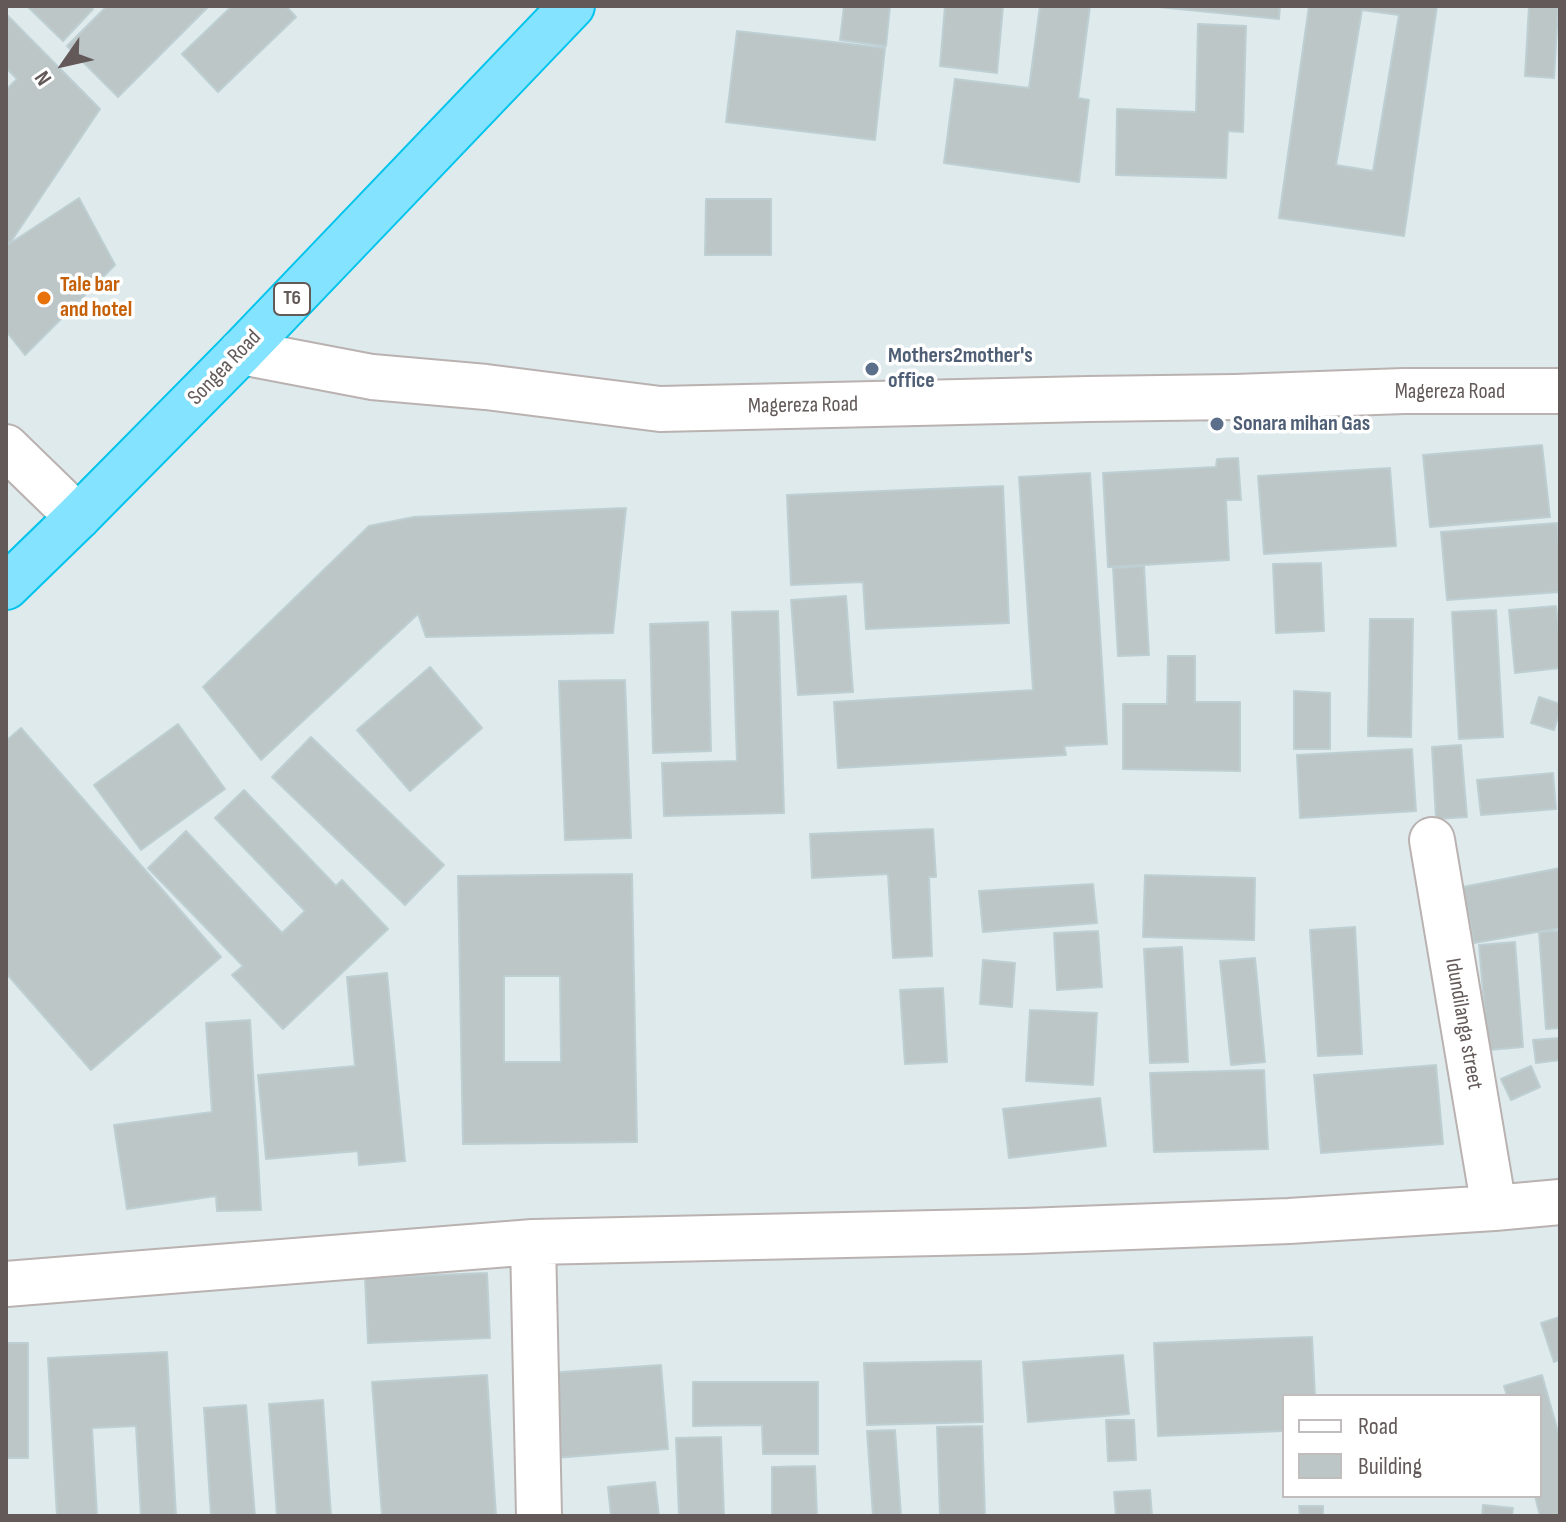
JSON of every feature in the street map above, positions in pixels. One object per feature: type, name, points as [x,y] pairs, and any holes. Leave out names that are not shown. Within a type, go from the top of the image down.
[{"type":"highway","name":"Songea Road","points":[[6,587],[241,352],[572,6]]},
{"type":"street","name":"Magereza Road","points":[[241,352],[372,377],[486,387],[660,409],[1404,391],[1560,391]]},
{"type":"street","points":[[6,447],[78,517]]},
{"type":"street","name":"Idundilanga street","points":[[1432,840],[1494,1208]]},
{"type":"street","points":[[6,1284],[533,1242],[1025,1231],[1289,1221],[1560,1202]]},
{"type":"street","points":[[533,1242],[539,1516]]},
{"type":"building","points":[[27,6],[91,6],[93,9],[63,41]]},
{"type":"building","points":[[107,6],[209,6],[118,97],[67,46]]},
{"type":"building","points":[[232,6],[286,6],[296,17],[218,92],[182,54]]},
{"type":"building","points":[[844,6],[890,6],[886,46],[840,40]]},
{"type":"building","points":[[945,6],[1003,6],[997,73],[940,66]]},
{"type":"building","points":[[1040,6],[1090,6],[1078,98],[1089,100],[1079,182],[944,163],[955,79],[1029,88]]},
{"type":"building","points":[[1149,6],[1280,6],[1279,19]]},
{"type":"building","points":[[1309,6],[1437,6],[1404,236],[1279,218]],"holes":[[[1362,10],[1399,15],[1373,171],[1336,165]]]},
{"type":"building","points":[[1529,6],[1560,6],[1554,78],[1525,76]]},
{"type":"building","points":[[6,14],[100,109],[10,243],[6,243],[6,90],[17,79],[6,68]]},
{"type":"building","points":[[1198,24],[1246,26],[1243,132],[1228,131],[1226,178],[1116,175],[1117,109],[1196,112]]},
{"type":"building","points":[[737,31],[885,48],[875,140],[726,122]]},
{"type":"building","name":"Tale bar and hotel","points":[[79,198],[115,265],[25,355],[6,331],[6,246]]},
{"type":"building","points":[[706,199],[771,199],[771,255],[705,255]]},
{"type":"building","points":[[1542,445],[1550,517],[1430,527],[1423,455]]},
{"type":"building","points":[[1238,458],[1241,500],[1226,500],[1229,560],[1108,567],[1103,473],[1216,467],[1217,459]]},
{"type":"building","points":[[1390,468],[1396,546],[1264,554],[1258,476]]},
{"type":"building","points":[[1090,473],[1107,744],[1064,746],[1066,755],[838,768],[834,702],[1033,690],[1019,477]]},
{"type":"building","points":[[1003,486],[1009,623],[866,629],[863,582],[791,585],[787,495]]},
{"type":"building","points":[[626,508],[613,633],[426,637],[418,614],[261,760],[203,687],[369,526],[414,517]]},
{"type":"building","points":[[1557,523],[1560,592],[1447,600],[1441,532]]},
{"type":"building","points":[[1321,563],[1324,631],[1276,633],[1273,564]]},
{"type":"building","points":[[1144,566],[1149,655],[1118,656],[1113,568]]},
{"type":"building","points":[[846,596],[853,692],[798,695],[791,600]]},
{"type":"building","points":[[1556,606],[1560,668],[1515,673],[1509,610]]},
{"type":"building","points":[[1496,610],[1503,737],[1459,739],[1452,612]]},
{"type":"building","points":[[778,611],[784,813],[664,816],[662,763],[737,761],[732,612]]},
{"type":"building","points":[[1370,619],[1413,619],[1411,737],[1368,736]]},
{"type":"building","points":[[708,622],[711,751],[653,753],[650,624]]},
{"type":"building","points":[[1168,656],[1195,656],[1195,702],[1240,702],[1240,771],[1123,769],[1123,704],[1167,704]]},
{"type":"building","points":[[430,667],[482,728],[410,791],[357,730]]},
{"type":"building","points":[[625,680],[631,838],[565,840],[559,681]]},
{"type":"building","points":[[1294,691],[1330,693],[1330,749],[1294,749]]},
{"type":"building","points":[[1539,697],[1560,704],[1554,730],[1531,723]]},
{"type":"building","points":[[178,724],[225,789],[141,850],[94,785]]},
{"type":"building","points":[[21,728],[221,957],[91,1070],[6,973],[6,741]]},
{"type":"building","points":[[311,737],[444,865],[405,905],[272,777]]},
{"type":"building","points":[[1461,745],[1467,817],[1436,819],[1432,747]]},
{"type":"building","points":[[1412,749],[1416,811],[1300,818],[1297,755]]},
{"type":"building","points":[[1553,773],[1556,809],[1481,815],[1477,780]]},
{"type":"building","points":[[244,790],[336,886],[342,880],[388,929],[283,1029],[232,975],[243,966],[148,868],[186,831],[282,933],[305,911],[215,818]]},
{"type":"building","points":[[933,829],[936,877],[929,877],[932,956],[893,958],[888,874],[812,878],[810,834]]},
{"type":"building","points":[[1560,868],[1560,928],[1474,943],[1463,887]]},
{"type":"building","points":[[632,874],[637,1142],[463,1144],[458,876]],"holes":[[[504,976],[560,976],[561,1062],[504,1062]]]},
{"type":"building","points":[[1145,875],[1255,878],[1254,940],[1143,937]]},
{"type":"building","points":[[1093,884],[1097,923],[983,932],[979,891]]},
{"type":"building","points":[[1355,927],[1362,1054],[1318,1056],[1310,930]]},
{"type":"building","points":[[1098,931],[1102,987],[1057,990],[1054,933]]},
{"type":"building","points":[[1560,931],[1560,1028],[1546,1029],[1539,932]]},
{"type":"building","points":[[1515,942],[1523,1047],[1488,1050],[1479,945]]},
{"type":"building","points":[[1182,947],[1188,1062],[1150,1063],[1144,949]]},
{"type":"building","points":[[1255,958],[1265,1062],[1231,1065],[1220,961]]},
{"type":"building","points":[[983,960],[1015,963],[1012,1007],[980,1004]]},
{"type":"building","points":[[387,973],[405,1161],[359,1165],[358,1151],[266,1159],[258,1075],[355,1066],[347,977]]},
{"type":"building","points":[[943,988],[947,1062],[905,1064],[900,990]]},
{"type":"building","points":[[1030,1010],[1097,1013],[1093,1085],[1026,1081]]},
{"type":"building","points":[[250,1020],[261,1210],[217,1211],[216,1196],[127,1209],[114,1125],[212,1112],[206,1023]]},
{"type":"building","points":[[1560,1038],[1560,1060],[1536,1063],[1533,1040]]},
{"type":"building","points":[[1436,1065],[1443,1144],[1321,1153],[1314,1075]]},
{"type":"building","points":[[1531,1066],[1540,1087],[1511,1100],[1501,1079]]},
{"type":"building","points":[[1264,1070],[1268,1149],[1154,1152],[1150,1073]]},
{"type":"building","points":[[1100,1098],[1106,1146],[1009,1158],[1003,1109]]},
{"type":"building","points":[[487,1273],[490,1338],[368,1343],[365,1278]]},
{"type":"building","points":[[1560,1317],[1560,1359],[1554,1362],[1541,1323]]},
{"type":"building","points":[[1312,1337],[1315,1394],[1282,1394],[1282,1431],[1158,1436],[1154,1343]]},
{"type":"building","points":[[6,1343],[28,1343],[28,1458],[6,1458]]},
{"type":"building","points":[[167,1352],[176,1516],[141,1516],[136,1426],[92,1428],[97,1516],[57,1516],[48,1358]]},
{"type":"building","points":[[1123,1355],[1129,1414],[1028,1422],[1023,1362]]},
{"type":"building","points":[[981,1361],[983,1422],[867,1425],[864,1363]]},
{"type":"building","points":[[661,1365],[668,1449],[555,1458],[548,1373]]},
{"type":"building","points":[[487,1375],[496,1516],[382,1516],[372,1382]]},
{"type":"building","points":[[1542,1375],[1560,1439],[1560,1516],[1540,1516],[1536,1498],[1542,1498],[1542,1394],[1506,1394],[1504,1386]]},
{"type":"building","points":[[693,1382],[818,1382],[818,1454],[763,1454],[762,1425],[693,1426]]},
{"type":"building","points":[[323,1400],[331,1516],[277,1516],[269,1404]]},
{"type":"building","points":[[246,1405],[255,1516],[211,1516],[204,1408]]},
{"type":"building","points":[[1106,1420],[1134,1420],[1136,1460],[1108,1461]]},
{"type":"building","points":[[982,1426],[985,1516],[940,1516],[937,1427]]},
{"type":"building","points":[[895,1430],[901,1516],[873,1516],[867,1431]]},
{"type":"building","points":[[721,1437],[724,1516],[679,1516],[676,1438]]},
{"type":"building","points":[[815,1466],[817,1516],[772,1516],[772,1467]]},
{"type":"building","points":[[655,1482],[659,1516],[611,1516],[608,1487]]},
{"type":"building","points":[[1150,1490],[1152,1516],[1116,1516],[1114,1492]]},
{"type":"building","points":[[1483,1505],[1513,1508],[1512,1516],[1482,1516]]},
{"type":"building","points":[[1299,1506],[1323,1506],[1323,1516],[1300,1516]]},
{"type":"place","name":"Tale bar and hotel","points":[[44,298]]},
{"type":"place","name":"Mothers2mother's office","points":[[872,369]]},
{"type":"place","name":"Sonara mihan Gas","points":[[1217,424]]}]
